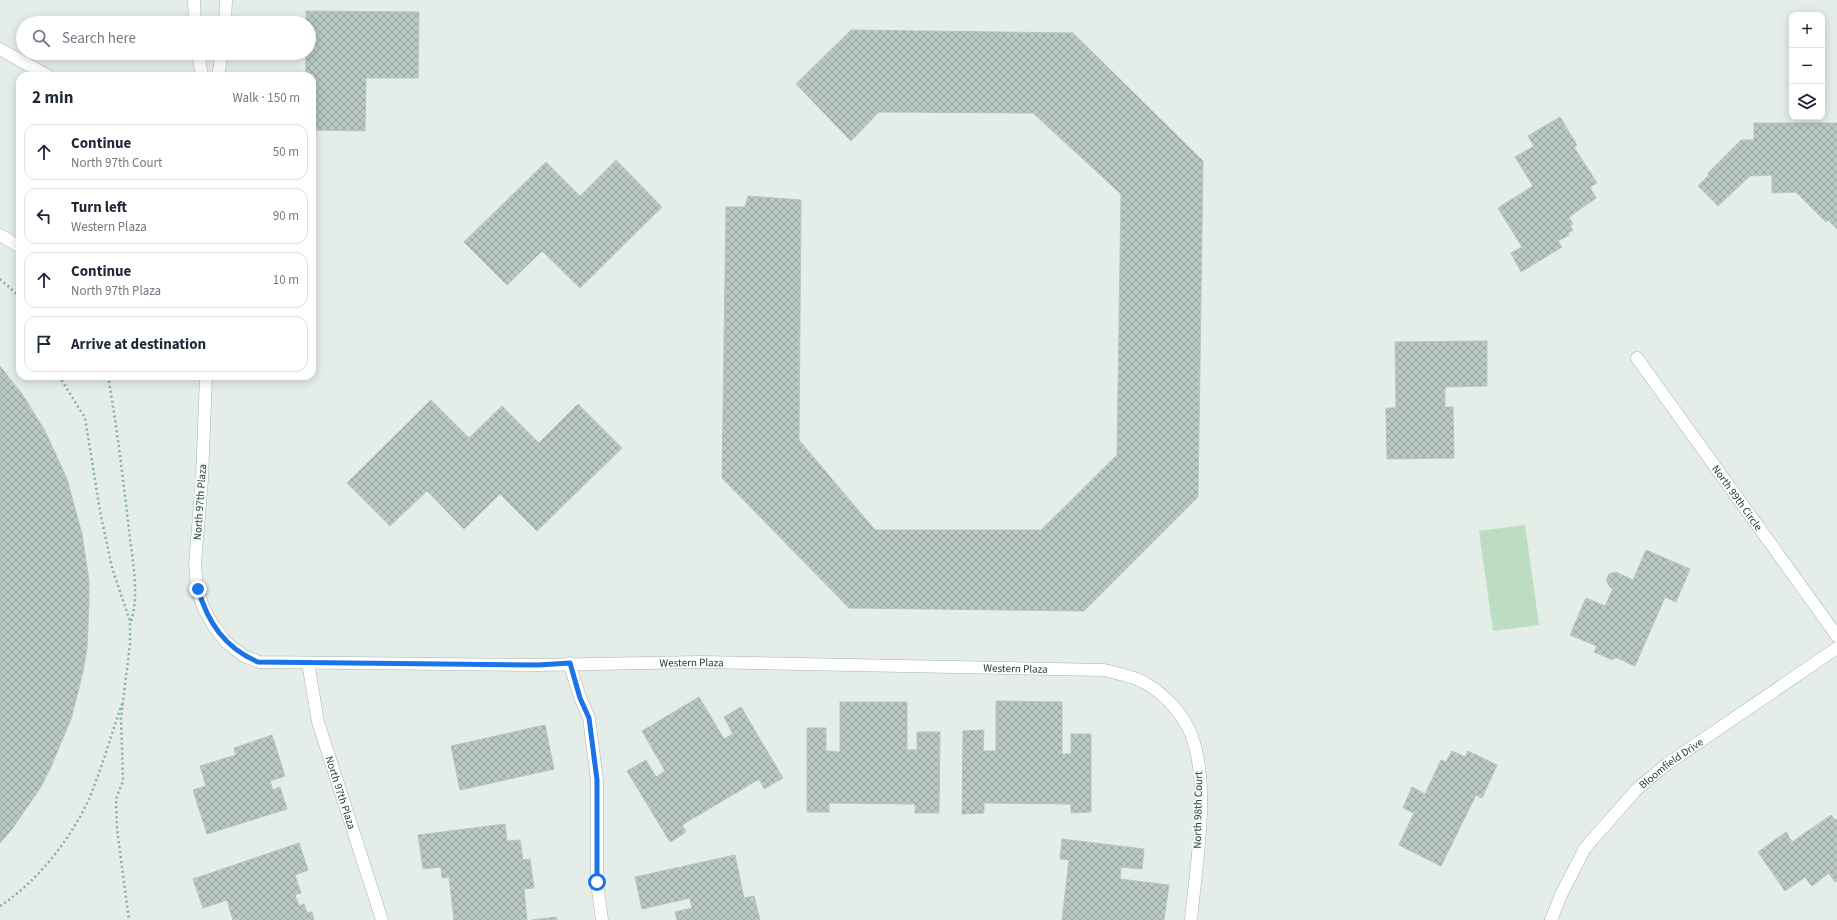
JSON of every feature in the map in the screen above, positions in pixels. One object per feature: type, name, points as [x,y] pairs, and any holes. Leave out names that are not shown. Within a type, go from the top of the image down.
[{"type":"street","points":[[194,0],[195,16]]},
{"type":"street","points":[[225,16],[226,0]]},
{"type":"street","points":[[0,49],[16,58]]},
{"type":"street","points":[[20,60],[41,72]]},
{"type":"street","points":[[199,60],[201,72]]},
{"type":"street","points":[[219,72],[221,60]]},
{"type":"street","points":[[0,235],[16,245]]},
{"type":"street","name":"North 99th Circle","points":[[1637,358],[1837,636]]},
{"type":"street","name":"North 97th Plaza","points":[[206,380],[202,479],[195,564],[198,589],[204,609],[212,626]]},
{"type":"street","name":"Western Plaza","points":[[212,626],[226,642],[244,656],[258,662],[538,665],[570,663],[702,662],[1104,670],[1129,676],[1147,684],[1174,707]]},
{"type":"street","name":"Bloomfield Drive","points":[[1551,920],[1561,895],[1585,848],[1637,788],[1667,764],[1837,648]]},
{"type":"street","name":"North 97th Plaza","points":[[308,663],[318,722],[382,920]]},
{"type":"street","points":[[570,663],[580,698],[589,718],[597,780],[597,882],[602,920]]},
{"type":"street","name":"North 98th Court","points":[[1174,707],[1190,732],[1197,754],[1200,783],[1199,825],[1191,920]]},
{"type":"path","points":[[0,279],[16,293]]},
{"type":"path","points":[[61,380],[85,418],[100,511],[109,554],[130,621],[130,644],[121,718],[120,743],[123,781],[116,799],[117,829],[129,920]]},
{"type":"path","points":[[109,380],[120,442],[133,572],[135,607],[130,621]]},
{"type":"path","points":[[0,906],[34,879],[71,832],[88,799],[124,697]]},
{"type":"green space","points":[[1525,525],[1539,625],[1493,631],[1479,531]]},
{"type":"building","points":[[306,11],[419,12],[418,78],[366,78],[365,131],[316,130],[316,72],[306,72],[306,60],[316,60],[316,16],[306,16]]},
{"type":"building","points":[[851,30],[1073,33],[1203,161],[1198,497],[1084,611],[849,608],[722,478],[726,207],[745,207],[748,196],[801,200],[799,440],[875,530],[1041,530],[1117,455],[1121,194],[1033,113],[879,112],[851,141],[796,84]]},
{"type":"building","points":[[1560,117],[1577,145],[1574,147],[1597,183],[1590,187],[1596,198],[1569,217],[1573,224],[1570,226],[1573,230],[1568,233],[1569,235],[1558,241],[1562,247],[1521,272],[1511,253],[1522,247],[1498,208],[1533,186],[1515,157],[1534,146],[1528,136]]},
{"type":"building","points":[[1754,123],[1837,123],[1837,229],[1828,220],[1826,222],[1796,192],[1772,193],[1772,175],[1750,176],[1718,206],[1698,186],[1709,175],[1708,173],[1741,140],[1754,140]]},
{"type":"building","points":[[616,160],[662,207],[580,288],[542,251],[507,285],[464,242],[546,162],[580,196]]},
{"type":"building","points":[[1487,341],[1487,386],[1445,387],[1445,407],[1453,407],[1454,458],[1387,459],[1386,408],[1396,408],[1395,342]]},
{"type":"building","points":[[0,366],[22,394],[45,431],[67,479],[82,534],[89,581],[89,602],[87,648],[83,672],[71,719],[50,769],[39,790],[12,829],[0,843]]},
{"type":"building","points":[[431,400],[469,438],[502,406],[539,443],[578,404],[622,448],[537,531],[500,494],[464,529],[427,491],[390,526],[347,483]]},
{"type":"building","points":[[1646,550],[1690,569],[1676,602],[1665,597],[1635,666],[1615,657],[1613,660],[1594,652],[1597,646],[1570,635],[1586,598],[1605,606],[1613,589],[1606,580],[1609,574],[1616,572],[1633,580]]},
{"type":"building","points":[[699,697],[724,739],[733,734],[724,717],[741,707],[783,778],[764,789],[759,779],[682,825],[686,832],[670,842],[627,771],[646,760],[656,777],[665,771],[642,731]]},
{"type":"building","points":[[996,701],[1062,702],[1062,754],[1071,754],[1071,734],[1091,734],[1091,812],[1071,813],[1071,804],[984,803],[984,813],[962,814],[963,731],[984,730],[983,751],[996,751]]},
{"type":"building","points":[[840,702],[907,702],[907,750],[917,750],[917,732],[940,732],[939,813],[915,813],[915,804],[829,803],[829,812],[807,812],[807,728],[826,728],[826,751],[840,752]]},
{"type":"building","points":[[545,725],[554,769],[460,790],[451,746]]},
{"type":"building","points":[[272,735],[285,776],[270,781],[273,790],[280,787],[287,809],[207,834],[193,790],[206,786],[200,766],[236,755],[234,748]]},
{"type":"building","points":[[1452,751],[1465,757],[1468,751],[1497,765],[1482,798],[1476,795],[1441,866],[1399,845],[1414,813],[1403,808],[1412,787],[1425,794],[1441,760],[1446,762]]},
{"type":"building","points":[[1831,815],[1835,820],[1837,819],[1837,881],[1835,882],[1829,873],[1812,886],[1805,877],[1785,891],[1758,852],[1786,832],[1792,842]]},
{"type":"building","points":[[505,824],[507,841],[520,840],[523,860],[530,859],[534,888],[524,889],[527,920],[454,920],[449,877],[442,878],[441,867],[423,869],[418,835]]},
{"type":"building","points":[[1062,839],[1144,849],[1142,869],[1121,867],[1120,879],[1169,885],[1164,920],[1062,920],[1069,860],[1060,859]]},
{"type":"building","points":[[299,843],[308,870],[295,875],[301,893],[295,895],[299,906],[304,904],[307,913],[312,912],[314,920],[233,920],[227,900],[203,908],[193,879]]},
{"type":"building","points":[[735,855],[744,898],[754,896],[760,920],[677,920],[675,912],[692,908],[690,898],[642,909],[635,877]]},
{"type":"building","points":[[556,917],[557,920],[532,920]]},
{"type":"route","points":[[198,589],[204,609],[212,626],[226,642],[244,656],[258,662],[538,665],[570,663],[580,698],[589,718],[597,780],[597,882]]}]
